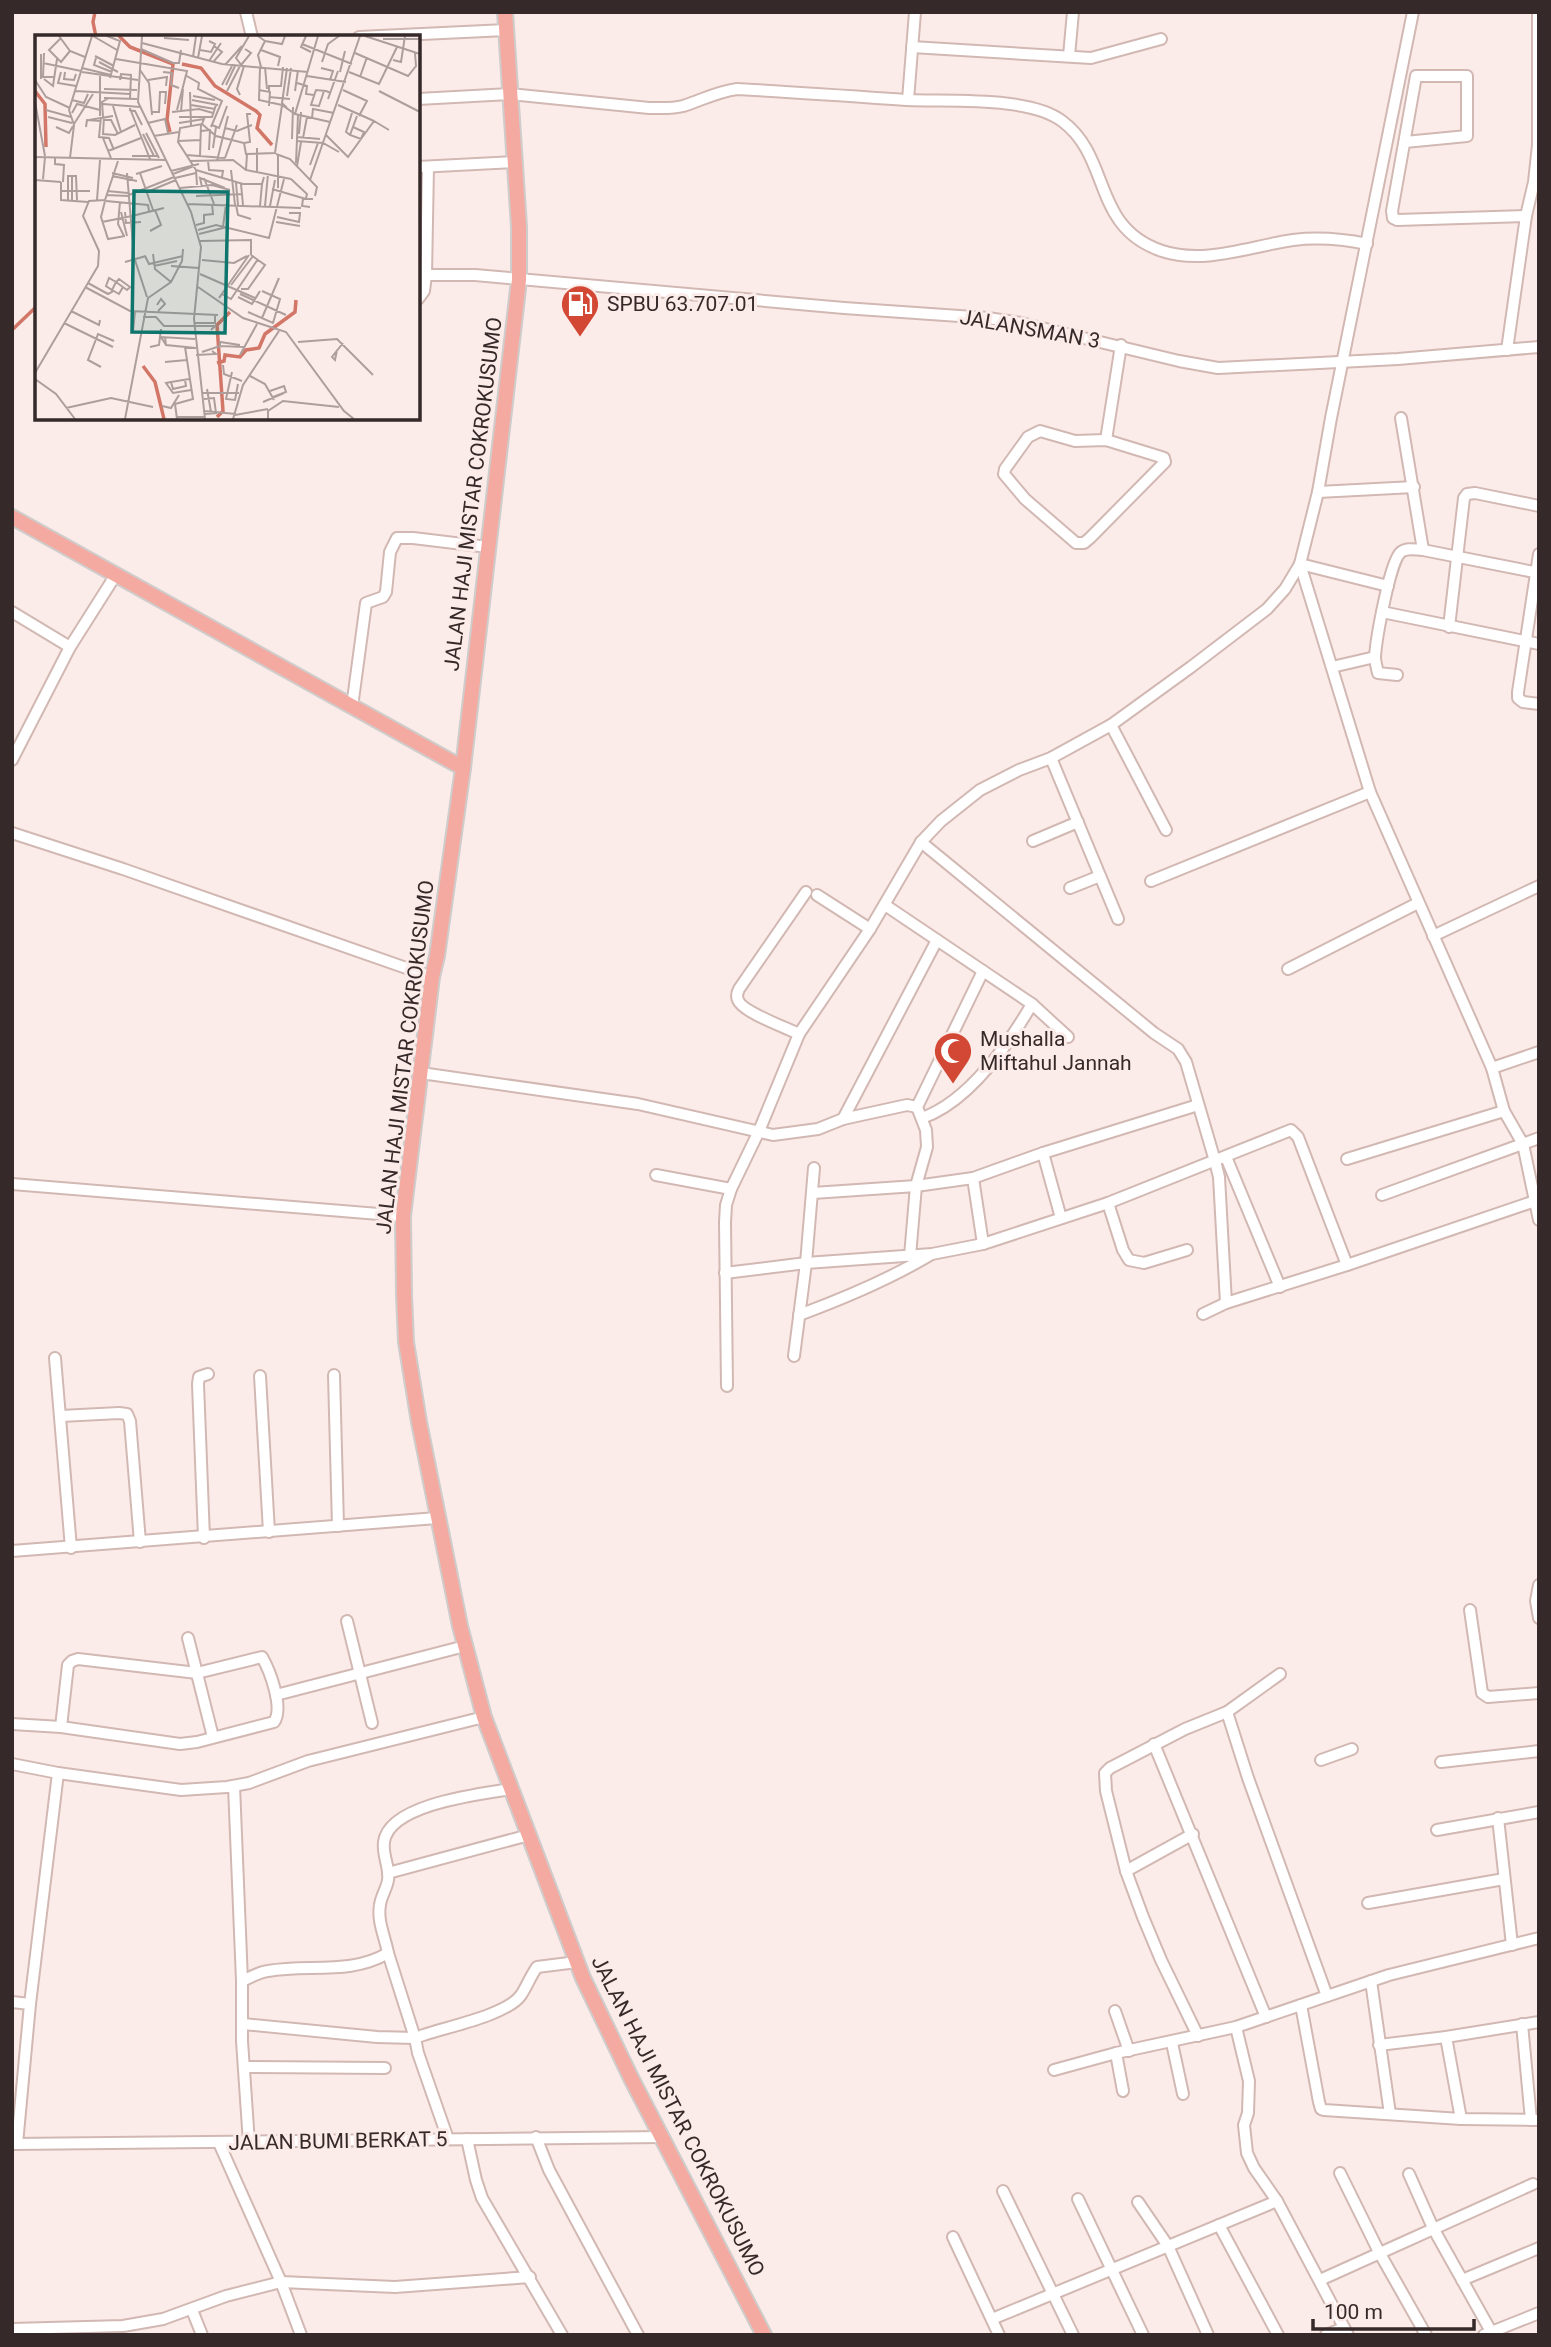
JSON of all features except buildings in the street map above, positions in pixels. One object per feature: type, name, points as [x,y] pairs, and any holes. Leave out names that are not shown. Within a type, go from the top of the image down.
[{"type":"main road","name":"JALAN HAJI MISTAR COKROKUSUMO","points":[[505,12],[519,280],[463,768],[432,977],[403,1216],[406,1342],[437,1518],[465,1646],[484,1717],[577,1962],[631,2078],[764,2335]]},
{"type":"main road","points":[[12,517],[463,768]]},
{"type":"street","points":[[246,12],[252,35]]},
{"type":"street","points":[[908,100],[915,12]]},
{"type":"street","points":[[1069,56],[1073,12]]},
{"type":"street","points":[[727,1386],[725,1212],[731,1189],[759,1131],[799,1034],[870,929],[921,842],[941,821],[980,790],[1019,770],[1051,758],[1111,725],[1267,609],[1285,589],[1300,564],[1318,492],[1413,12]]},
{"type":"street","points":[[1507,350],[1526,216],[1535,196],[1538,145],[1538,12]]},
{"type":"street","points":[[401,35],[506,30]]},
{"type":"street","points":[[912,47],[1091,58],[1161,39]]},
{"type":"street","points":[[1405,142],[1467,136],[1467,76],[1416,76],[1392,211],[1393,218],[1526,216]]},
{"type":"street","points":[[420,99],[510,94],[649,108],[682,106],[717,92],[737,89],[1020,106],[1048,111],[1079,137],[1088,150],[1115,216],[1127,231],[1158,250],[1181,255],[1210,255],[1295,240],[1334,239],[1367,244]]},
{"type":"street","points":[[420,296],[424,291],[423,167],[514,162]]},
{"type":"street","name":"JALANSMAN 3","points":[[423,272],[988,318],[1218,368],[1398,359],[1539,347]]},
{"type":"street","points":[[1106,440],[1121,345]]},
{"type":"street","points":[[1401,418],[1423,550]]},
{"type":"street","points":[[1040,431],[1075,441],[1106,440],[1164,458],[1165,462],[1084,543],[1076,543],[1025,499],[1004,474],[1033,433],[1040,431]]},
{"type":"street","points":[[1318,492],[1414,487]]},
{"type":"street","points":[[1448,627],[1462,507],[1467,494],[1482,494],[1539,506]]},
{"type":"street","points":[[352,707],[366,603],[383,597],[386,592],[390,552],[397,538],[488,547]]},
{"type":"street","points":[[1397,675],[1378,673],[1375,657],[1388,586],[1396,559],[1401,552],[1409,549],[1423,550],[1537,572]]},
{"type":"street","points":[[1539,554],[1518,698],[1523,702],[1539,704]]},
{"type":"street","points":[[1300,564],[1388,586]]},
{"type":"street","points":[[1300,564],[1370,792],[1492,1068],[1504,1111],[1524,1144],[1539,1220]]},
{"type":"street","points":[[12,760],[70,647],[115,576]]},
{"type":"street","points":[[12,612],[70,647]]},
{"type":"street","points":[[1382,612],[1539,644]]},
{"type":"street","points":[[1332,667],[1375,657]]},
{"type":"street","points":[[1111,725],[1167,830]]},
{"type":"street","points":[[1051,758],[1118,919]]},
{"type":"street","points":[[1151,881],[1370,792]]},
{"type":"street","points":[[1033,841],[1078,822]]},
{"type":"street","points":[[12,833],[432,977]]},
{"type":"street","points":[[921,842],[1154,1033],[1178,1049],[1189,1070],[1198,1105],[1221,1159],[1280,1287]]},
{"type":"street","points":[[1070,888],[1100,876]]},
{"type":"street","points":[[1433,936],[1539,886]]},
{"type":"street","points":[[799,1034],[739,1004],[739,989],[811,894],[870,929]]},
{"type":"street","points":[[1288,969],[1419,903]]},
{"type":"street","points":[[885,905],[1032,1004],[1068,1037]]},
{"type":"street","points":[[843,1119],[937,940]]},
{"type":"street","points":[[910,1256],[916,1186],[927,1147],[926,1130],[920,1113],[983,971]]},
{"type":"street","points":[[421,1073],[638,1104],[774,1135],[802,1132],[843,1119],[907,1105],[920,1113],[938,1113],[976,1079],[1016,1032],[1032,1004]]},
{"type":"street","points":[[1492,1068],[1539,1052]]},
{"type":"street","points":[[813,1193],[916,1186],[973,1178],[1043,1153],[1198,1105]]},
{"type":"street","points":[[1347,1159],[1504,1111]]},
{"type":"street","points":[[725,1273],[806,1263],[932,1254],[983,1244],[1108,1203],[1291,1130],[1298,1137],[1347,1265]]},
{"type":"street","points":[[1382,1195],[1539,1138]]},
{"type":"street","points":[[1043,1153],[1061,1218]]},
{"type":"street","points":[[1221,1159],[1219,1177],[1226,1303]]},
{"type":"street","points":[[794,1356],[814,1168]]},
{"type":"street","points":[[656,1175],[731,1189]]},
{"type":"street","points":[[973,1178],[983,1244]]},
{"type":"street","points":[[12,1184],[403,1216]]},
{"type":"street","points":[[1203,1314],[1226,1303],[1537,1201]]},
{"type":"street","points":[[1108,1203],[1123,1250],[1129,1259],[1144,1263],[1187,1250]]},
{"type":"street","points":[[799,1315],[847,1298],[932,1254]]},
{"type":"street","points":[[55,1358],[71,1548]]},
{"type":"street","points":[[204,1538],[198,1384],[199,1377],[208,1374]]},
{"type":"street","points":[[334,1375],[338,1526]]},
{"type":"street","points":[[260,1376],[269,1532]]},
{"type":"street","points":[[61,1416],[127,1414],[130,1420],[139,1542]]},
{"type":"street","points":[[12,1551],[437,1518]]},
{"type":"street","points":[[1539,1585],[1539,1618]]},
{"type":"street","points":[[1470,1610],[1482,1693],[1488,1697],[1539,1693]]},
{"type":"street","points":[[347,1621],[372,1723]]},
{"type":"street","points":[[188,1638],[214,1737]]},
{"type":"street","points":[[276,1695],[465,1646]]},
{"type":"street","points":[[12,1724],[61,1727],[180,1744],[274,1722],[278,1714],[276,1695],[262,1657],[197,1673],[78,1659],[72,1661],[66,1676],[61,1727]]},
{"type":"street","points":[[1198,2036],[1161,1960],[1126,1871],[1106,1791],[1105,1773],[1185,1728],[1227,1712],[1280,1674]]},
{"type":"street","points":[[1227,1712],[1252,1791],[1327,1996]]},
{"type":"street","points":[[12,1764],[181,1790],[234,1786],[308,1761],[484,1717]]},
{"type":"street","points":[[1154,1744],[1266,2017]]},
{"type":"street","points":[[1321,1760],[1352,1749]]},
{"type":"street","points":[[1441,1762],[1539,1751]]},
{"type":"street","points":[[15,2144],[58,1773]]},
{"type":"street","points":[[234,1786],[248,2143]]},
{"type":"street","points":[[448,2139],[418,2053],[388,1953],[379,1912],[388,1881],[384,1841],[390,1826],[399,1819],[440,1803],[511,1789]]},
{"type":"street","points":[[1437,1830],[1539,1812]]},
{"type":"street","points":[[1498,1818],[1512,1945]]},
{"type":"street","points":[[1126,1871],[1193,1834]]},
{"type":"street","points":[[388,1873],[529,1835]]},
{"type":"street","points":[[1368,1903],[1504,1879]]},
{"type":"street","points":[[1054,2070],[1116,2053],[1236,2027],[1371,1981],[1539,1938]]},
{"type":"street","points":[[243,1981],[267,1971],[352,1966],[378,1959],[388,1953]]},
{"type":"street","points":[[243,2024],[377,2038],[415,2038],[487,2015],[512,2004],[521,1996],[537,1967],[577,1962]]},
{"type":"street","points":[[1371,1981],[1390,2113]]},
{"type":"street","points":[[12,2002],[30,2004]]},
{"type":"street","points":[[1301,2004],[1321,2109],[1461,2119],[1535,2120],[1522,2024]]},
{"type":"street","points":[[1115,2011],[1129,2051]]},
{"type":"street","points":[[1380,2046],[1539,2022]]},
{"type":"street","points":[[1236,2027],[1248,2081],[1248,2113],[1244,2125],[1247,2152],[1254,2168],[1277,2201],[1346,2331],[1326,2335]]},
{"type":"street","points":[[1447,2037],[1461,2119]]},
{"type":"street","points":[[1172,2043],[1183,2094]]},
{"type":"street","points":[[1116,2053],[1123,2091]]},
{"type":"street","points":[[244,2067],[385,2068]]},
{"type":"street","points":[[536,2137],[549,2170],[638,2335]]},
{"type":"street","name":"JALAN BUMI BERKAT 5","points":[[15,2144],[663,2137]]},
{"type":"street","points":[[467,2139],[482,2198],[562,2335]]},
{"type":"street","points":[[219,2143],[281,2282],[300,2335]]},
{"type":"street","points":[[1340,2173],[1379,2252],[1426,2335]]},
{"type":"street","points":[[1409,2174],[1433,2228],[1489,2334],[1539,2313]]},
{"type":"street","points":[[1320,2280],[1533,2184]]},
{"type":"street","points":[[1003,2191],[1073,2335]]},
{"type":"street","points":[[1078,2199],[1143,2335]]},
{"type":"street","points":[[992,2319],[1277,2201]]},
{"type":"street","points":[[1138,2202],[1168,2246],[1208,2335]]},
{"type":"street","points":[[1219,2225],[1278,2335]]},
{"type":"street","points":[[953,2237],[999,2335]]},
{"type":"street","points":[[1462,2280],[1539,2248]]},
{"type":"street","points":[[12,2329],[70,2332],[123,2326],[163,2319],[226,2296],[281,2282],[395,2287],[530,2277]]},
{"type":"street","points":[[192,2310],[202,2335]]},
{"type":"waterway","points":[[95,12],[93,22],[96,35]]},
{"type":"waterway","points":[[12,330],[35,308]]},
{"type":"place","name":"SPBU 63.707.01","points":[[580,338]]},
{"type":"place","name":"Mushalla Miftahul Jannah","points":[[953,1085]]}]
